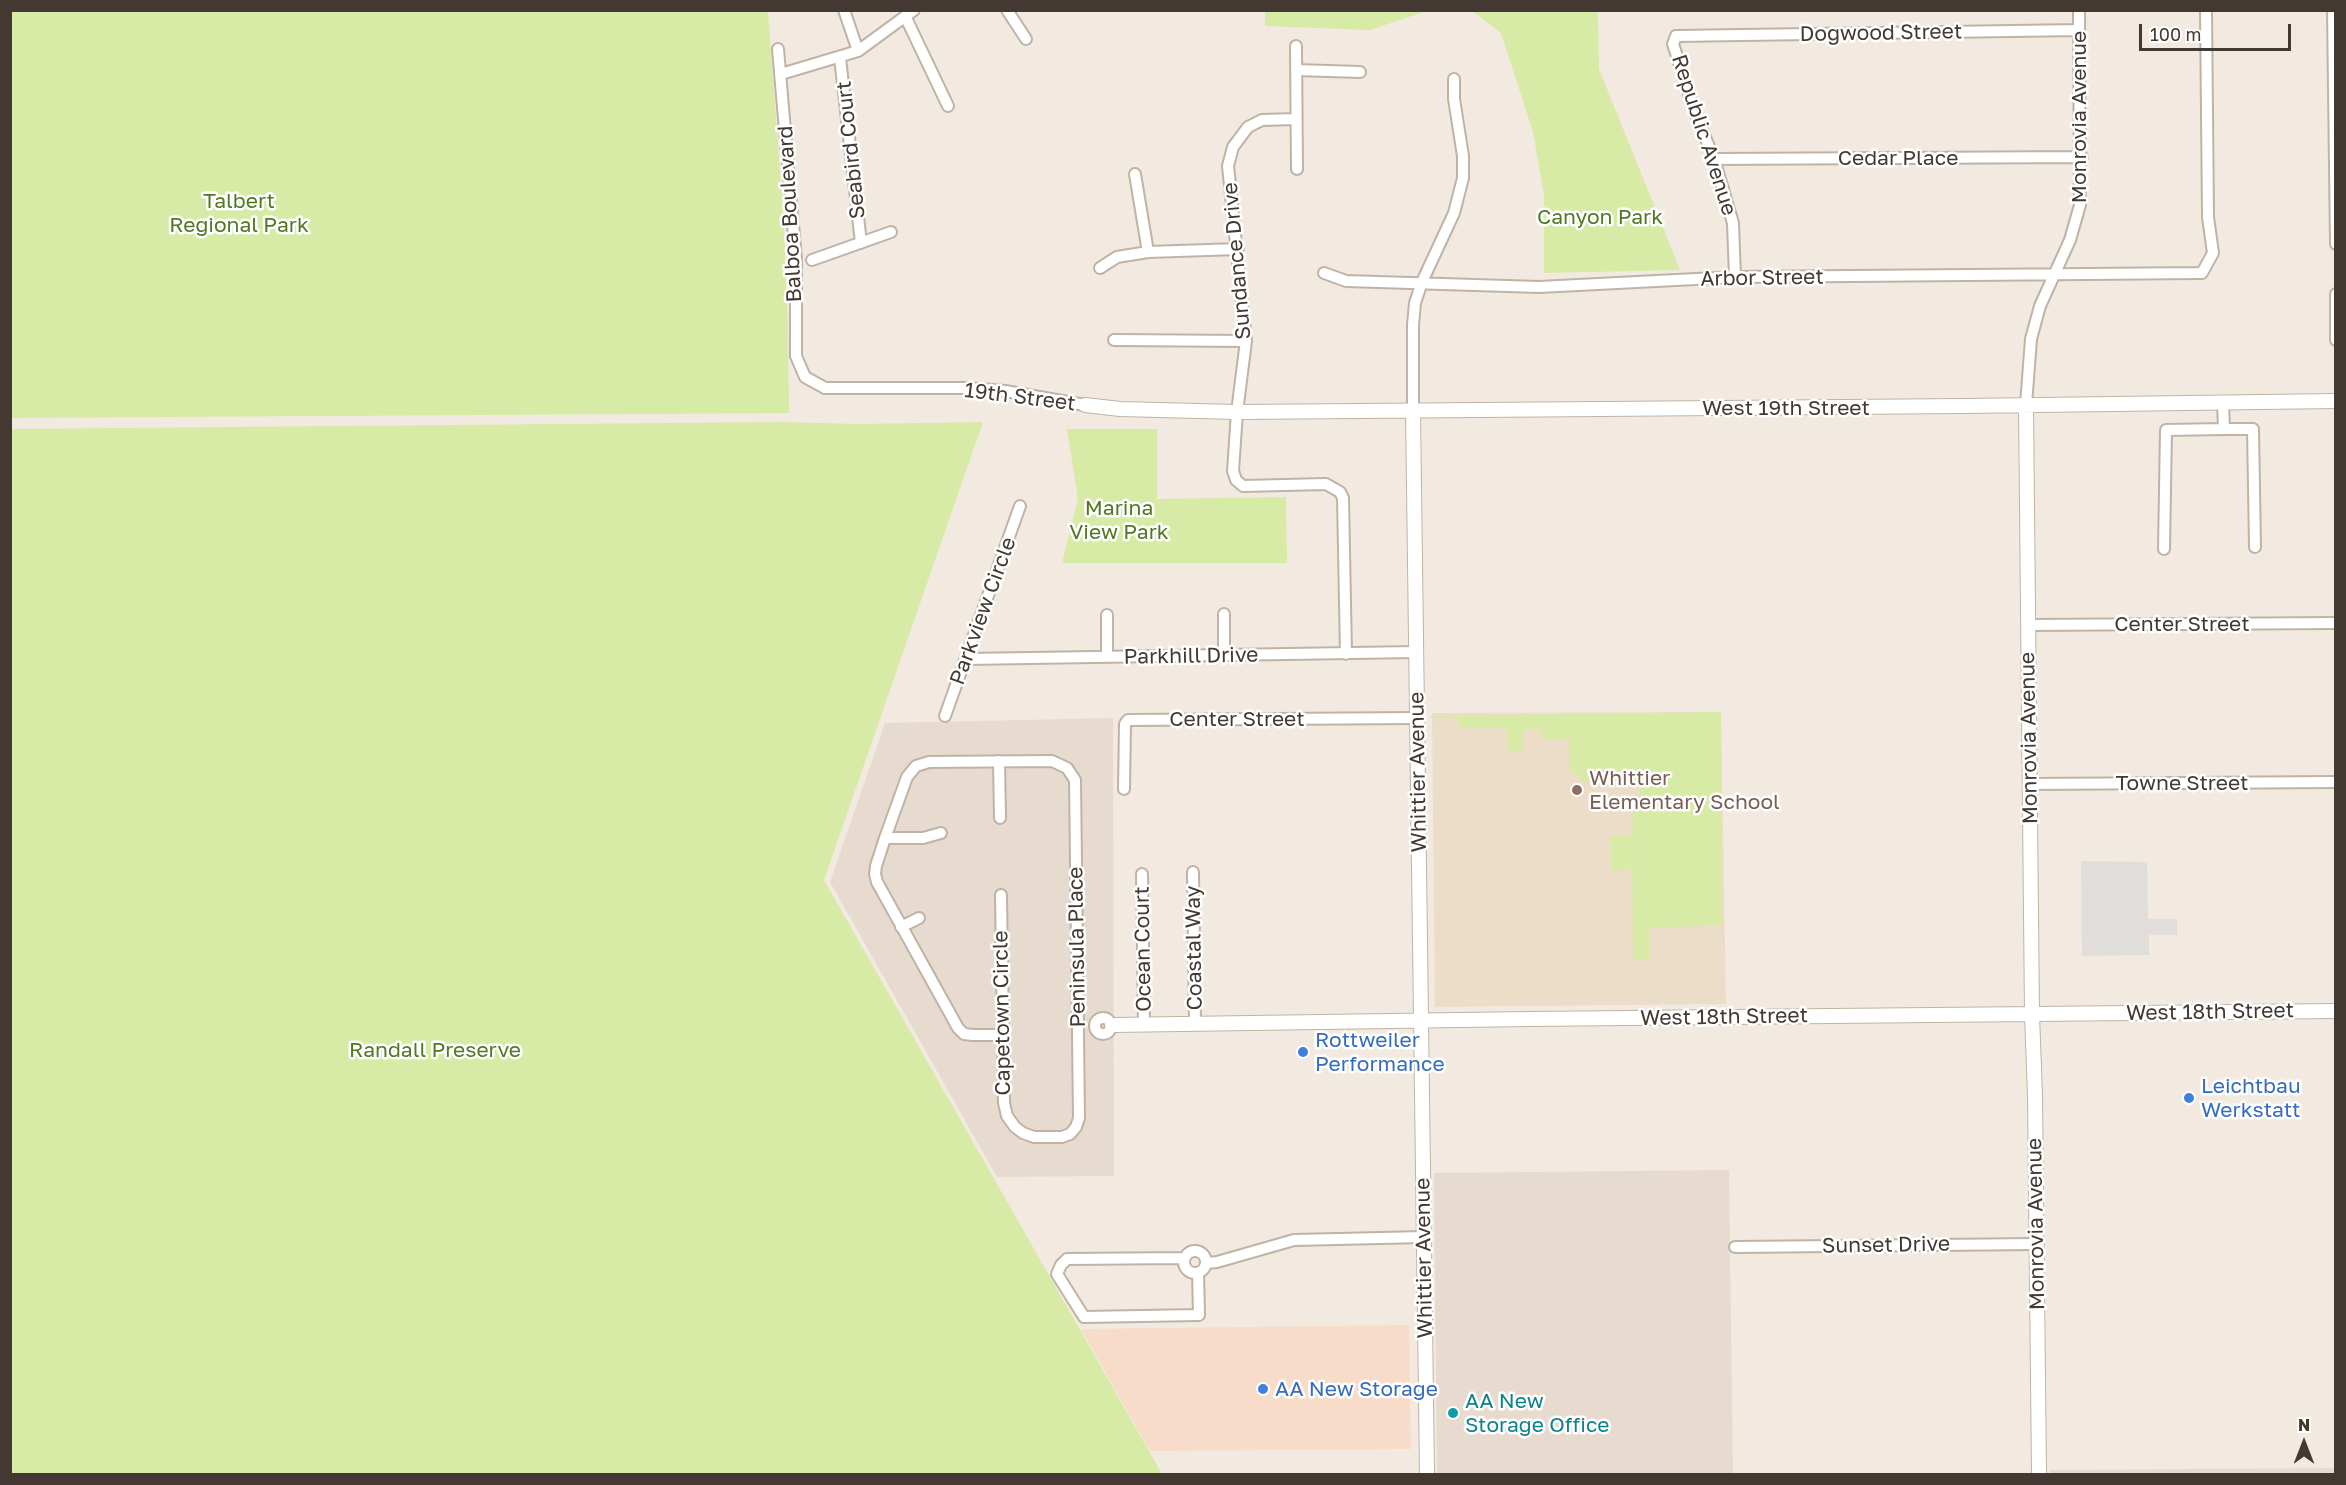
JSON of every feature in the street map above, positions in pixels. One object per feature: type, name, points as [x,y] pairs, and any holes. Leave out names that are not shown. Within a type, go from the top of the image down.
[{"type":"street","points":[[844,10],[858,51]]},
{"type":"street","points":[[1007,10],[1026,39]]},
{"type":"street","name":"Monrovia Avenue","points":[[2039,1474],[2031,1014],[2026,405],[2031,339],[2040,306],[2070,240],[2080,205],[2082,157],[2079,10]]},
{"type":"street","name":"Arbor Street","points":[[1324,273],[1346,281],[1539,287],[1735,277],[2202,273],[2213,253],[2208,217],[2206,10]]},
{"type":"street","points":[[2333,10],[2336,244]]},
{"type":"street","points":[[781,74],[858,51],[910,14],[948,106]]},
{"type":"street","name":"Dogwood Street","points":[[1682,35],[2079,30]]},
{"type":"street","name":"Republic Avenue","points":[[1682,35],[1676,36],[1673,44],[1695,112],[1714,159],[1733,223],[1735,277]]},
{"type":"street","points":[[1296,46],[1296,169]]},
{"type":"street","name":"Balboa Boulevard","points":[[777,49],[796,259],[796,356],[805,377]]},
{"type":"street","name":"Seabird Court","points":[[840,58],[861,243]]},
{"type":"street","points":[[1296,70],[1360,72]]},
{"type":"street","name":"Whittier Avenue","points":[[1427,1474],[1413,325],[1415,303],[1422,282],[1454,213],[1463,178],[1463,156],[1454,99],[1454,79]]},
{"type":"street","name":"Sundance Drive","points":[[1296,119],[1262,120],[1248,127],[1233,147],[1228,166],[1246,341],[1237,412],[1233,471],[1236,480],[1244,486],[1326,484],[1340,492],[1343,498],[1346,654]]},
{"type":"street","name":"Cedar Place","points":[[1714,159],[2082,157]]},
{"type":"street","points":[[1135,174],[1148,252]]},
{"type":"street","name":"Seabird Court","points":[[812,260],[891,232]]},
{"type":"street","points":[[1100,268],[1117,257],[1148,252],[1238,249]]},
{"type":"street","points":[[2336,294],[2336,340]]},
{"type":"street","points":[[1114,340],[1246,341]]},
{"type":"street","name":"19th Street","points":[[805,377],[825,388],[968,388],[1005,391],[1120,409],[1237,412]]},
{"type":"street","name":"West 19th Street","points":[[1237,412],[2336,401]]},
{"type":"street","points":[[2223,403],[2224,429]]},
{"type":"street","points":[[2164,549],[2166,430],[2253,429],[2255,547]]},
{"type":"street","name":"Parkview Circle","points":[[945,716],[1020,506]]},
{"type":"street","points":[[1224,614],[1224,655]]},
{"type":"street","points":[[1107,615],[1107,657]]},
{"type":"street","name":"Center Street","points":[[2028,625],[2336,623]]},
{"type":"street","name":"Parkhill Drive","points":[[966,659],[1416,652]]},
{"type":"street","name":"Center Street","points":[[1124,789],[1125,724],[1128,720],[1417,718]]},
{"type":"street","points":[[1000,818],[999,761],[929,762],[916,766],[906,777],[875,874],[877,882],[958,1028],[964,1034],[1002,1035]]},
{"type":"street","name":"Peninsula Place","points":[[999,761],[1052,761],[1067,768],[1075,780],[1079,1118],[1070,1134],[1062,1137],[1034,1137],[1015,1127]]},
{"type":"street","name":"Towne Street","points":[[2029,784],[2336,782]]},
{"type":"street","points":[[885,838],[923,838],[941,833]]},
{"type":"street","name":"Coastal Way","points":[[1193,872],[1195,1024]]},
{"type":"street","name":"Ocean Court","points":[[1142,873],[1144,1025]]},
{"type":"street","name":"Capetown Circle","points":[[1000,895],[1004,1103],[1007,1116],[1015,1127]]},
{"type":"street","points":[[902,927],[919,918]]},
{"type":"street","name":"West 18th Street","points":[[1078,1016],[1106,1022],[1144,1025],[2336,1011]]},
{"type":"street","name":"West 18th Street","points":[[1078,1035],[1107,1033],[1106,1022]]},
{"type":"street","points":[[1206,1263],[1217,1262],[1294,1240],[1424,1237]]},
{"type":"street","name":"Sunset Drive","points":[[1735,1247],[2036,1244]]},
{"type":"street","points":[[1184,1258],[1185,1269],[1191,1272],[1198,1273],[1206,1263],[1204,1256],[1198,1252],[1191,1252],[1184,1258],[1067,1259],[1057,1274],[1084,1317],[1199,1315],[1198,1273]]},
{"type":"shaded area","name":"Whittier Elementary School","points":[[1721,712],[1726,1004],[1435,1007],[1432,713]]},
{"type":"shaded area","points":[[1113,718],[1114,1176],[997,1177],[830,882],[885,723]]},
{"type":"shaded area","points":[[2081,861],[2147,862],[2148,919],[2177,919],[2177,935],[2149,935],[2149,955],[2082,956]]},
{"type":"shaded area","points":[[1729,1170],[1733,1474],[1437,1474],[1434,1173]]},
{"type":"shaded area","name":"AA New Storage","points":[[1409,1325],[1411,1449],[1150,1451],[1081,1329]]},
{"type":"shaded area","points":[[2335,1468],[2335,1474],[2050,1474],[2050,1470]]},
{"type":"green space","points":[[1265,10],[1427,11],[1370,30],[1265,26]]},
{"type":"green space","name":"Talbert Regional Park","points":[[10,11],[768,11],[783,209],[789,413],[11,418]]},
{"type":"green space","name":"Canyon Park","points":[[1472,11],[1598,11],[1599,69],[1680,270],[1544,273],[1544,195],[1533,132],[1501,33]]},
{"type":"green space","name":"Randall Preserve","points":[[781,422],[857,424],[983,422],[824,880],[1162,1474],[11,1474],[11,429]]},
{"type":"green space","name":"Marina View Park","points":[[1067,429],[1157,429],[1157,499],[1286,497],[1287,563],[1062,563],[1078,499]]},
{"type":"green space","points":[[1721,712],[1722,925],[1649,928],[1649,960],[1633,960],[1632,842],[1633,805],[1641,804],[1638,768],[1637,782],[1579,782],[1580,774],[1570,774],[1569,739],[1543,739],[1540,730],[1523,729],[1522,753],[1508,749],[1507,732],[1504,728],[1459,728],[1458,721],[1454,718],[1431,718],[1431,716]]},
{"type":"green space","points":[[1610,836],[1631,836],[1631,870],[1611,871]]},
{"type":"place","name":"Whittier Elementary School","points":[[1577,790]]},
{"type":"place","name":"Rottweiler Performance","points":[[1303,1052]]},
{"type":"place","name":"Leichtbau Werkstatt","points":[[2189,1098]]},
{"type":"place","name":"AA New Storage","points":[[1263,1389]]},
{"type":"place","name":"AA New Storage Office","points":[[1453,1413]]}]
